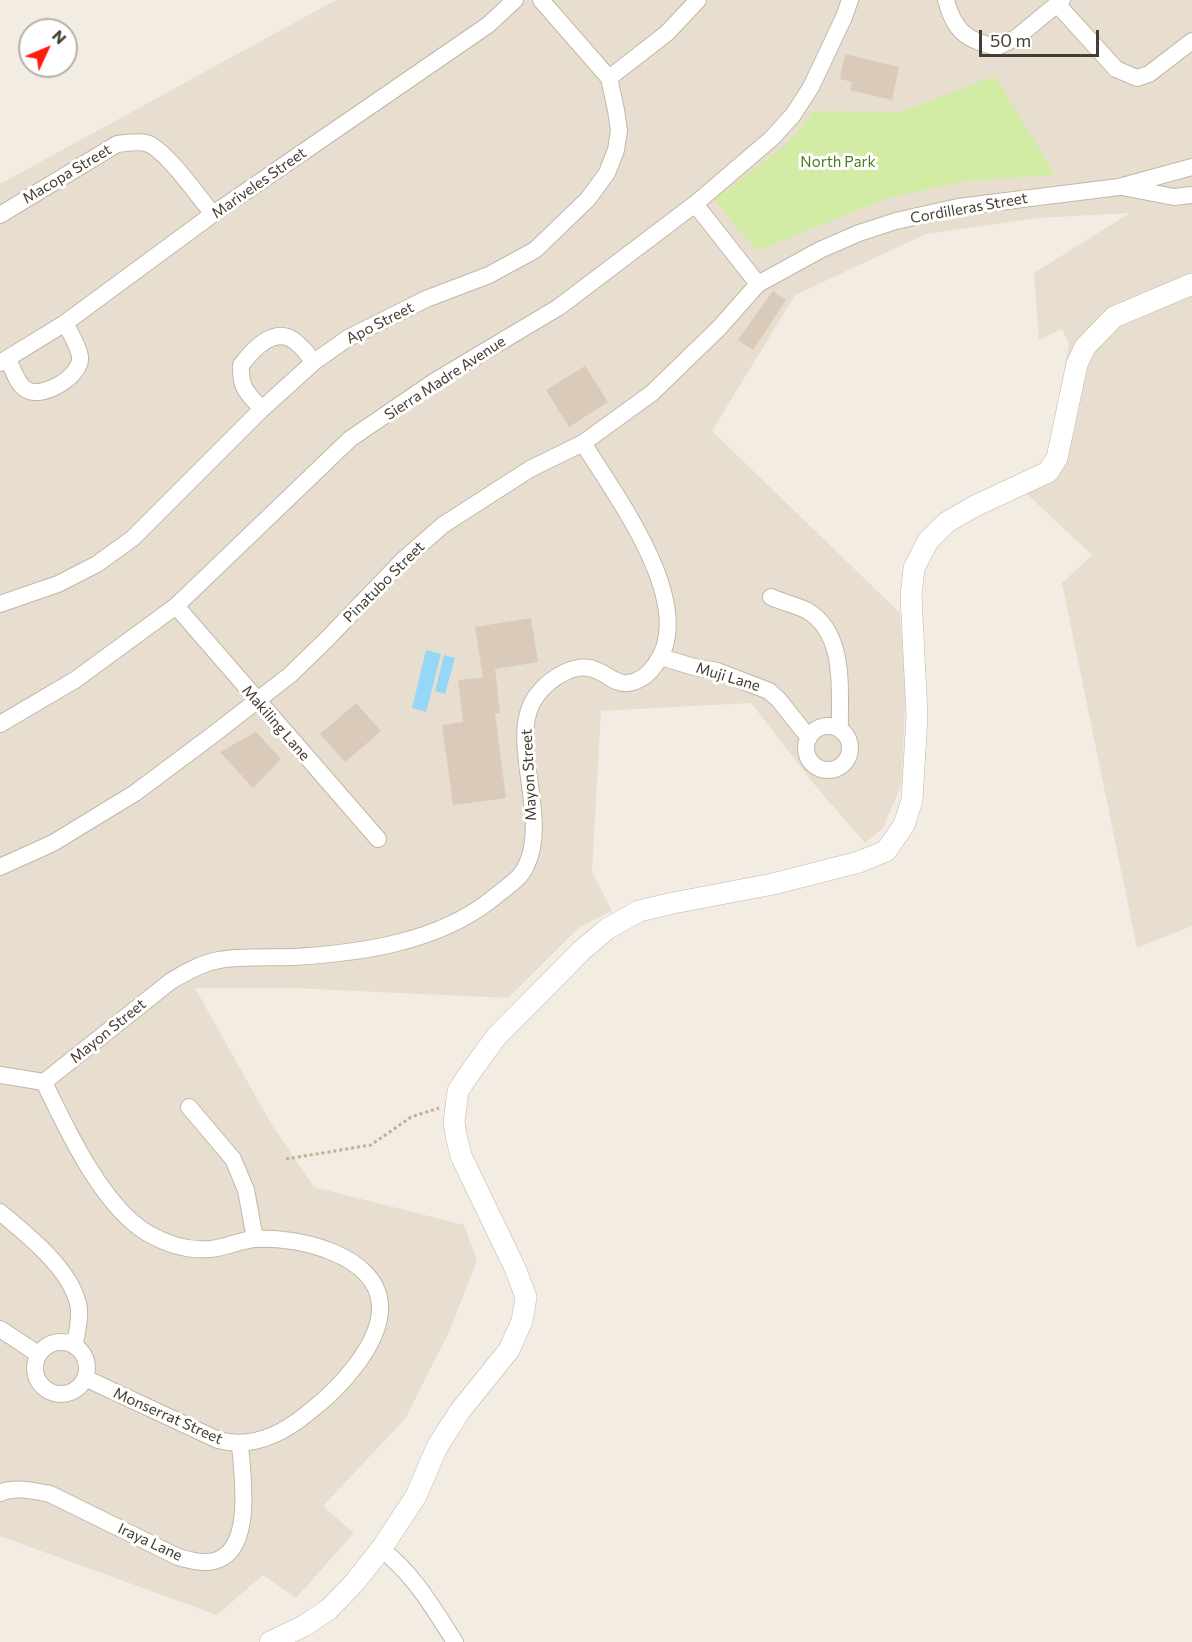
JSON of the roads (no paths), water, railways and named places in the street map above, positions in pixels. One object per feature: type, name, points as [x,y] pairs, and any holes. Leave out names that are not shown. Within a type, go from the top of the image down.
[{"type":"street","name":"Mariveles Street","points":[[4,361],[65,323],[213,214],[488,25],[515,0]]},
{"type":"street","name":"Apo Street","points":[[0,604],[58,584],[97,564],[133,538],[262,409],[314,362],[358,333],[426,299],[489,275],[535,250],[588,199],[607,173],[616,150],[619,131],[609,78],[541,0]]},
{"type":"street","points":[[609,78],[667,33],[698,0]]},
{"type":"street","name":"Sierra Madre Avenue","points":[[0,724],[75,680],[176,606],[350,439],[435,381],[559,307],[695,204],[771,139],[793,115],[811,87],[850,0]]},
{"type":"street","points":[[946,0],[950,17],[969,39],[998,47],[1016,38],[1060,2],[1116,69],[1137,78],[1149,74],[1192,40]]},
{"type":"street","name":"Macopa Street","points":[[0,214],[117,144],[131,142],[144,142],[153,146],[166,158],[213,214]]},
{"type":"street","name":"Cordilleras Street","points":[[758,284],[820,250],[859,233],[896,221],[957,207],[1119,187],[1192,166]]},
{"type":"street","points":[[1119,187],[1174,198],[1192,195]]},
{"type":"street","points":[[695,204],[758,284]]},
{"type":"street","name":"Pinatubo Street","points":[[0,867],[53,843],[135,793],[290,675],[403,560],[443,525],[530,469],[583,442],[652,393],[719,328],[758,284]]},
{"type":"street","points":[[270,1642],[304,1626],[329,1609],[355,1582],[381,1549],[416,1496],[437,1447],[460,1411],[509,1350],[522,1321],[526,1298],[515,1268],[461,1156],[456,1135],[458,1091],[496,1037],[581,951],[607,929],[639,911],[772,884],[859,862],[886,850],[904,825],[912,800],[917,716],[911,596],[914,568],[928,541],[947,522],[975,506],[1048,472],[1057,458],[1077,364],[1085,347],[1114,317],[1192,284]]},
{"type":"street","points":[[4,361],[20,385],[33,393],[41,393],[66,380],[77,370],[80,355],[65,323]]},
{"type":"street","points":[[262,409],[241,380],[241,365],[261,342],[273,337],[285,336],[297,342],[314,362]]},
{"type":"street","points":[[583,442],[654,564],[666,600],[668,625],[662,657]]},
{"type":"street","points":[[771,597],[807,611],[819,621],[828,635],[837,653],[840,730]]},
{"type":"street","name":"Makiling Lane","points":[[176,606],[378,839]]},
{"type":"street","name":"Muji Lane","points":[[662,657],[717,671],[769,691],[809,738]]},
{"type":"street","name":"Mayon Street","points":[[44,1082],[171,981],[194,968],[218,960],[333,954],[400,942],[463,917],[487,902],[516,879],[526,867],[532,845],[533,799],[525,734],[527,713],[536,696],[548,683],[561,674],[580,667],[597,670],[615,681],[626,684],[637,681],[662,657]]},
{"type":"street","points":[[833,727],[840,730],[849,742],[848,757],[837,768],[822,769],[810,760],[807,753],[809,738],[819,728],[833,727]]},
{"type":"street","points":[[0,1076],[44,1082]]},
{"type":"street","name":"Monserrat Street","points":[[44,1082],[67,1131],[102,1185],[116,1205],[146,1232],[164,1242],[185,1248],[209,1249],[255,1239],[288,1241],[314,1246],[339,1254],[359,1267],[373,1281],[379,1299],[380,1314],[373,1336],[358,1362],[327,1398],[300,1420],[274,1435],[257,1441],[240,1444],[218,1440],[85,1378]]},
{"type":"street","points":[[189,1107],[233,1159],[246,1190],[255,1239]]},
{"type":"street","points":[[0,1212],[40,1247],[67,1281],[79,1309],[74,1346]]},
{"type":"street","points":[[0,1329],[38,1354]]},
{"type":"street","points":[[58,1342],[74,1346],[80,1350],[86,1364],[85,1378],[74,1391],[66,1394],[49,1391],[37,1379],[35,1371],[38,1354],[50,1344],[58,1342]]},
{"type":"street","name":"Iraya Lane","points":[[0,1493],[6,1490],[50,1494],[178,1557],[195,1562],[217,1561],[229,1552],[239,1538],[244,1513],[240,1444]]},
{"type":"street","points":[[381,1549],[398,1562],[424,1593],[455,1642]]},
{"type":"water","points":[[426,650],[441,654],[426,712],[412,708]]},
{"type":"water","points":[[444,655],[455,658],[445,694],[435,691]]},
{"type":"park label","name":"North Park","points":[[838,162]]}]
